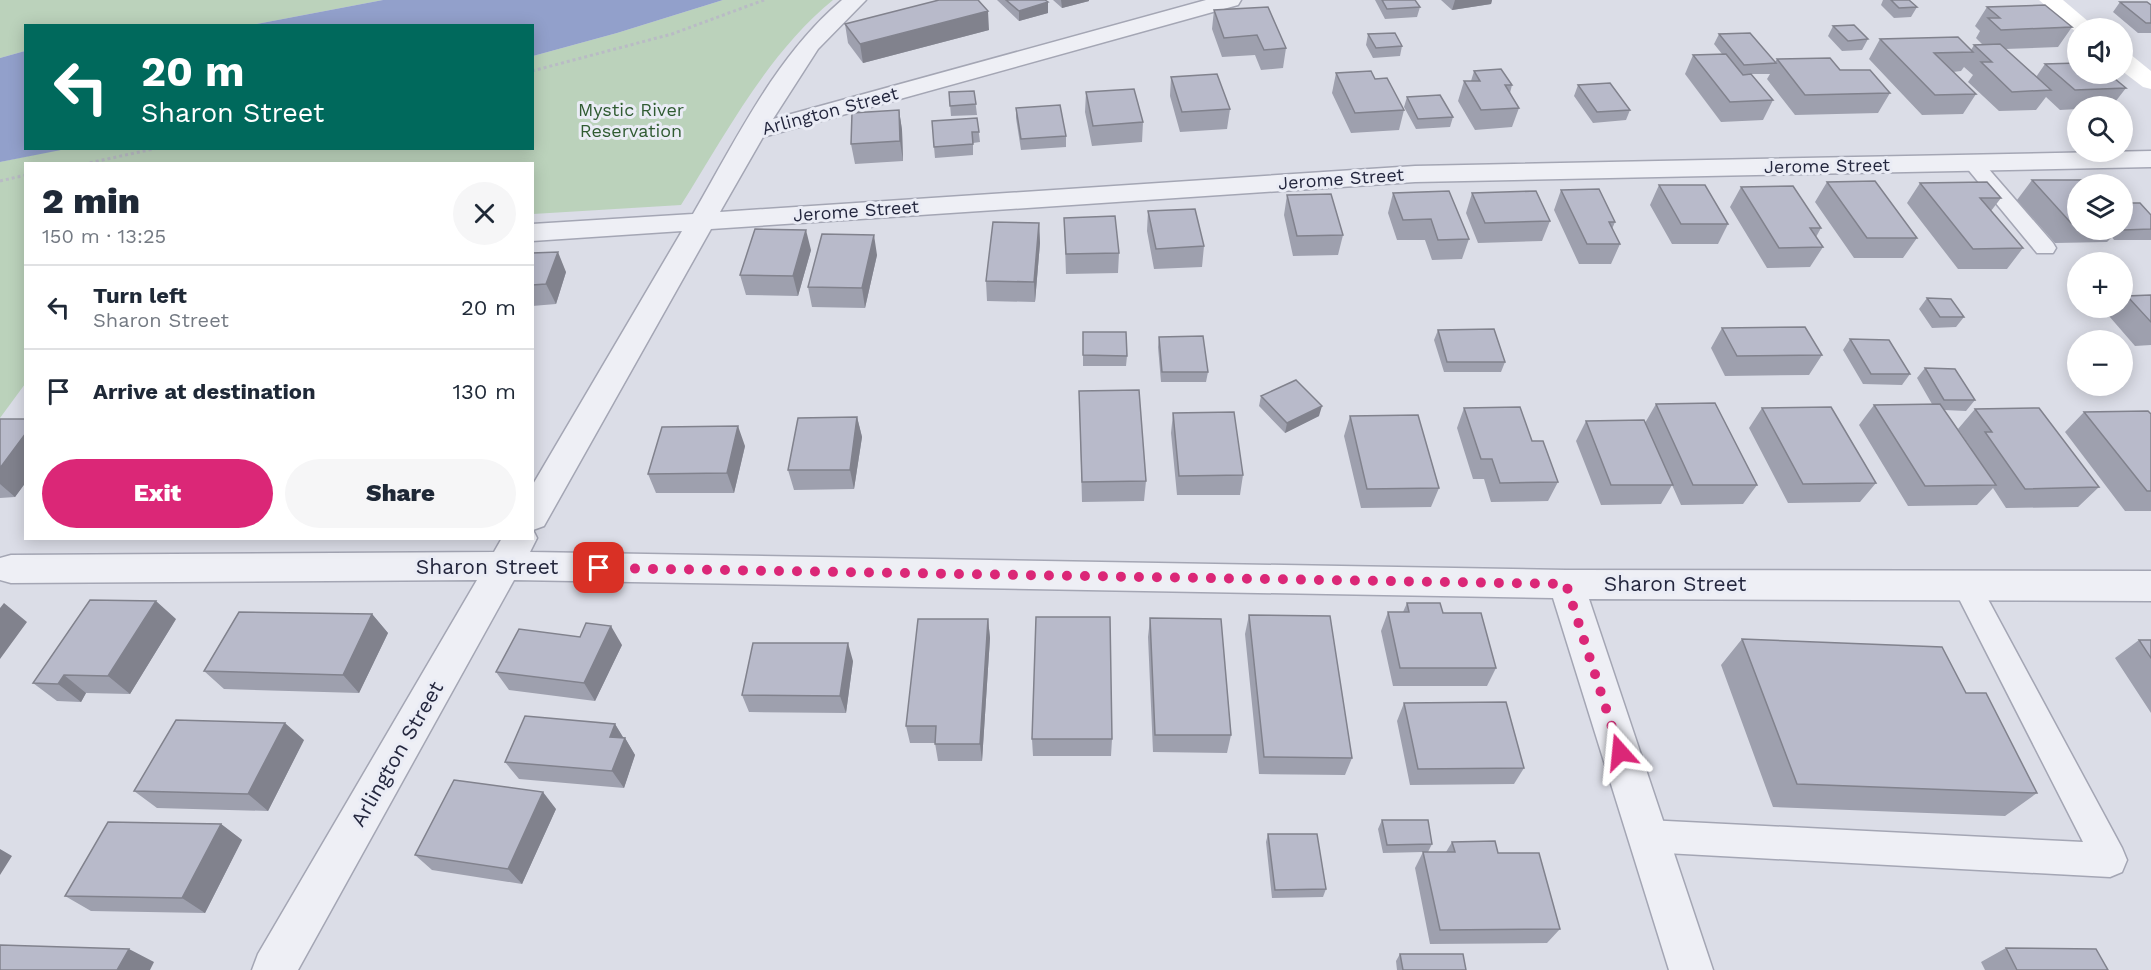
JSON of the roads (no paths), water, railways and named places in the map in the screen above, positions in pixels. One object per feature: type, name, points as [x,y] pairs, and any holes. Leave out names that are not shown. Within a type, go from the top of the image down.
[{"type":"street","points":[[753,132],[802,52],[829,21],[855,0]]},
{"type":"street","name":"Arlington Street","points":[[534,514],[753,132],[1230,0]]},
{"type":"street","points":[[2050,0],[2072,18]]},
{"type":"street","points":[[2133,68],[2151,82]]},
{"type":"street","name":"Jerome Street","points":[[534,233],[1415,174],[2151,159]]},
{"type":"street","name":"Arlington Street","points":[[274,970],[512,552]]},
{"type":"street","name":"Sharon Street","points":[[11,569],[512,552],[1566,584],[2151,586]]},
{"type":"street","points":[[1566,584],[1691,970]]},
{"type":"lane","points":[[1973,163],[2045,249]]},
{"type":"lane","points":[[1647,836],[2110,860],[1966,585]]},
{"type":"water","points":[[383,0],[723,0],[534,56],[534,24],[256,24]]},
{"type":"water","points":[[24,51],[24,150],[61,150],[0,162],[0,58]]},
{"type":"park label","name":"Mystic River Reservation","points":[[631,120]]}]
